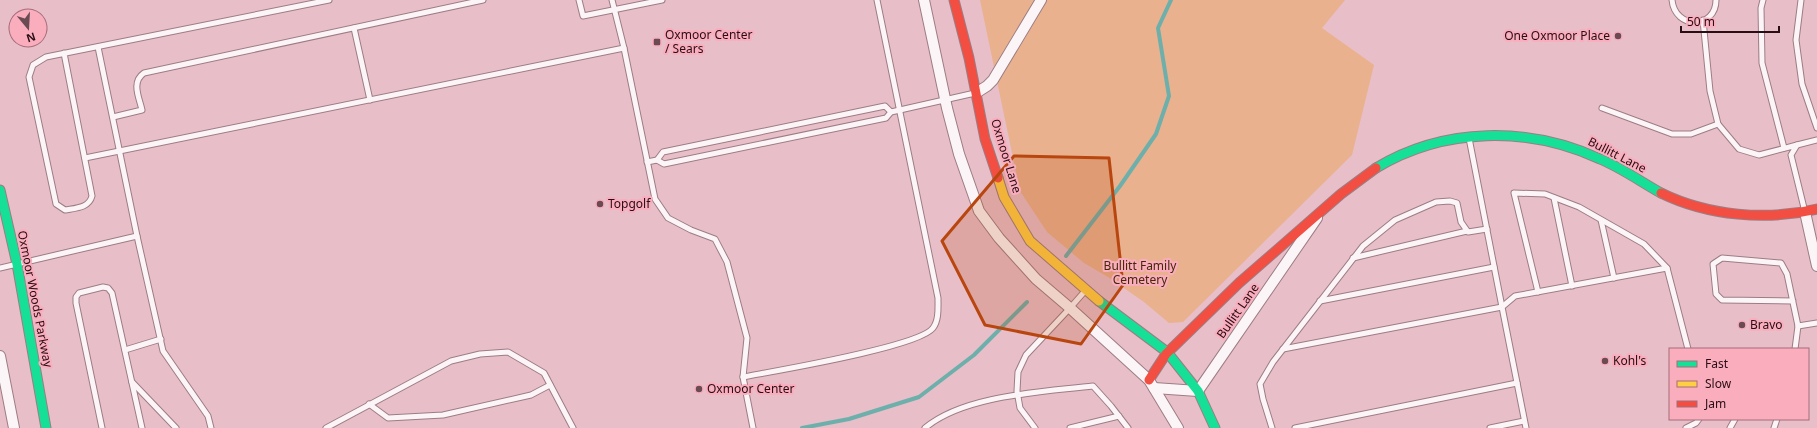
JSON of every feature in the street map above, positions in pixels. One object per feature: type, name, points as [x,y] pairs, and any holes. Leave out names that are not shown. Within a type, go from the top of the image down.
[{"type":"street","points":[[924,0],[945,100],[963,169],[979,211],[999,238],[1036,279],[1070,308],[1151,384],[1178,428]]},
{"type":"street","name":"Oxmoor Lane","points":[[954,0],[976,93],[985,139],[1004,196],[1030,241],[1085,290],[1167,352],[1198,391],[1215,428]]},
{"type":"street","points":[[976,93],[993,80],[1041,0]]},
{"type":"street","name":"Bullitt Lane","points":[[1151,384],[1167,352],[1254,267],[1343,191],[1376,167],[1408,151],[1428,144],[1490,135],[1520,136],[1558,143],[1590,154],[1669,196],[1711,209],[1740,214],[1768,215],[1805,212],[1817,209]]},
{"type":"street","name":"Oxmoor Woods Parkway","points":[[0,190],[17,264],[46,428]]},
{"type":"street","name":"Bullitt Lane","points":[[1198,391],[1324,208]]},
{"type":"street","points":[[1805,212],[1817,266]]},
{"type":"street","points":[[0,356],[14,428]]},
{"type":"street","points":[[1151,384],[1198,391]]},
{"type":"lane","points":[[64,54],[92,196],[91,201],[86,205],[65,210],[56,204],[30,77],[33,65],[46,57],[329,0]]},
{"type":"lane","points":[[113,117],[142,110],[136,83],[138,77],[144,73],[483,0]]},
{"type":"lane","points":[[579,0],[583,16],[615,10],[648,1],[662,0]]},
{"type":"lane","points":[[612,0],[624,48],[654,199],[668,218],[691,230],[715,239],[727,262],[747,338],[743,377],[753,428]]},
{"type":"lane","points":[[743,377],[893,347],[921,336],[933,329],[938,314],[938,298],[878,0]]},
{"type":"lane","points":[[1672,0],[1673,8],[1683,19],[1690,22],[1701,22],[1714,11],[1716,0]]},
{"type":"lane","points":[[1763,0],[1761,8],[1762,63],[1784,148]]},
{"type":"lane","points":[[1801,0],[1796,40],[1802,84],[1817,128]]},
{"type":"lane","points":[[1703,20],[1710,91],[1718,124],[1739,149],[1759,155],[1817,140]]},
{"type":"lane","points":[[354,28],[370,100]]},
{"type":"lane","points":[[98,47],[137,236],[164,351],[208,416],[211,428]]},
{"type":"lane","points":[[85,158],[624,48]]},
{"type":"lane","points":[[647,162],[657,160],[664,164],[886,118],[891,112],[976,93]]},
{"type":"lane","points":[[657,160],[663,152],[886,106],[891,112]]},
{"type":"lane","points":[[1602,108],[1672,134],[1691,134],[1718,124]]},
{"type":"lane","points":[[1469,137],[1526,428]]},
{"type":"lane","points":[[1797,145],[1791,155],[1805,212]]},
{"type":"lane","points":[[1538,292],[1514,192],[1545,194],[1579,207],[1644,244],[1667,268],[1688,348]]},
{"type":"lane","points":[[1554,198],[1572,286]]},
{"type":"lane","points":[[1272,428],[1260,384],[1283,350],[1363,246],[1395,220],[1436,202],[1450,201],[1456,203],[1461,222],[1467,231]]},
{"type":"lane","points":[[1601,220],[1614,278]]},
{"type":"lane","points":[[1353,258],[1467,231],[1487,229]]},
{"type":"lane","points":[[0,268],[137,236]]},
{"type":"lane","points":[[1793,301],[1722,300],[1716,294],[1713,264],[1722,258],[1781,263],[1788,274],[1798,326],[1795,348]]},
{"type":"lane","points":[[1320,301],[1494,267]]},
{"type":"lane","points":[[1283,350],[1502,307],[1515,296],[1667,268]]},
{"type":"lane","points":[[102,428],[76,297],[79,293],[103,287],[108,288],[112,293],[142,428]]},
{"type":"lane","points":[[1035,428],[1020,408],[1018,395],[1018,372],[1026,355],[1085,290]]},
{"type":"lane","points":[[1798,326],[1817,322]]},
{"type":"lane","points":[[125,350],[161,339]]},
{"type":"lane","points":[[326,428],[451,362],[480,354],[508,352],[544,373],[573,428]]},
{"type":"lane","points":[[132,382],[176,428]]},
{"type":"lane","points":[[1295,428],[1517,382]]},
{"type":"lane","points":[[370,404],[388,418],[443,415],[531,395],[550,384]]},
{"type":"lane","points":[[925,428],[936,418],[963,407],[1018,395],[1093,386],[1128,428]]},
{"type":"lane","points":[[1070,428],[1118,416]]},
{"type":"lane","points":[[1686,428],[1696,423],[1698,420]]},
{"type":"lane","points":[[1490,428],[1524,421]]},
{"type":"highlighted area","points":[[1014,156],[1109,158],[1123,285],[1081,344],[985,325],[942,241]]},
{"type":"green space","name":"Bullitt Family Cemetery","points":[[980,0],[1345,0],[1322,28],[1374,65],[1352,155],[1183,322],[1169,323],[1144,302],[1108,277],[1084,263],[1047,232],[1020,191]]},
{"type":"waterway","points":[[1066,256],[1120,186],[1156,134],[1169,96],[1158,28],[1171,0]]},
{"type":"waterway","points":[[802,428],[849,419],[919,397],[974,355],[1027,302]]},
{"type":"traffic: fast","points":[[1376,168],[1402,154],[1458,138],[1487,136],[1516,137],[1545,141],[1573,148],[1616,167],[1661,193]]},
{"type":"traffic: fast","points":[[0,190],[17,264],[46,428]]},
{"type":"traffic: fast","points":[[1099,301],[1167,352],[1198,391],[1215,428]]},
{"type":"traffic: slow","points":[[998,178],[1004,197],[1030,241],[1099,301]]},
{"type":"traffic: jam","points":[[954,0],[969,58],[985,139],[998,178]]},
{"type":"traffic: jam","points":[[1149,380],[1166,354],[1239,283],[1341,194],[1376,168]]},
{"type":"traffic: jam","points":[[1661,193],[1698,207],[1738,214],[1778,215],[1817,209]]},
{"type":"place","name":"One Oxmoor Place","points":[[1618,36]]},
{"type":"place","name":"Oxmoor Center / Sears","points":[[657,42]]},
{"type":"place","name":"Topgolf","points":[[600,204]]},
{"type":"place","name":"Bravo","points":[[1742,325]]},
{"type":"place","name":"Kohl's","points":[[1605,361]]},
{"type":"place","name":"Oxmoor Center","points":[[699,389]]}]
